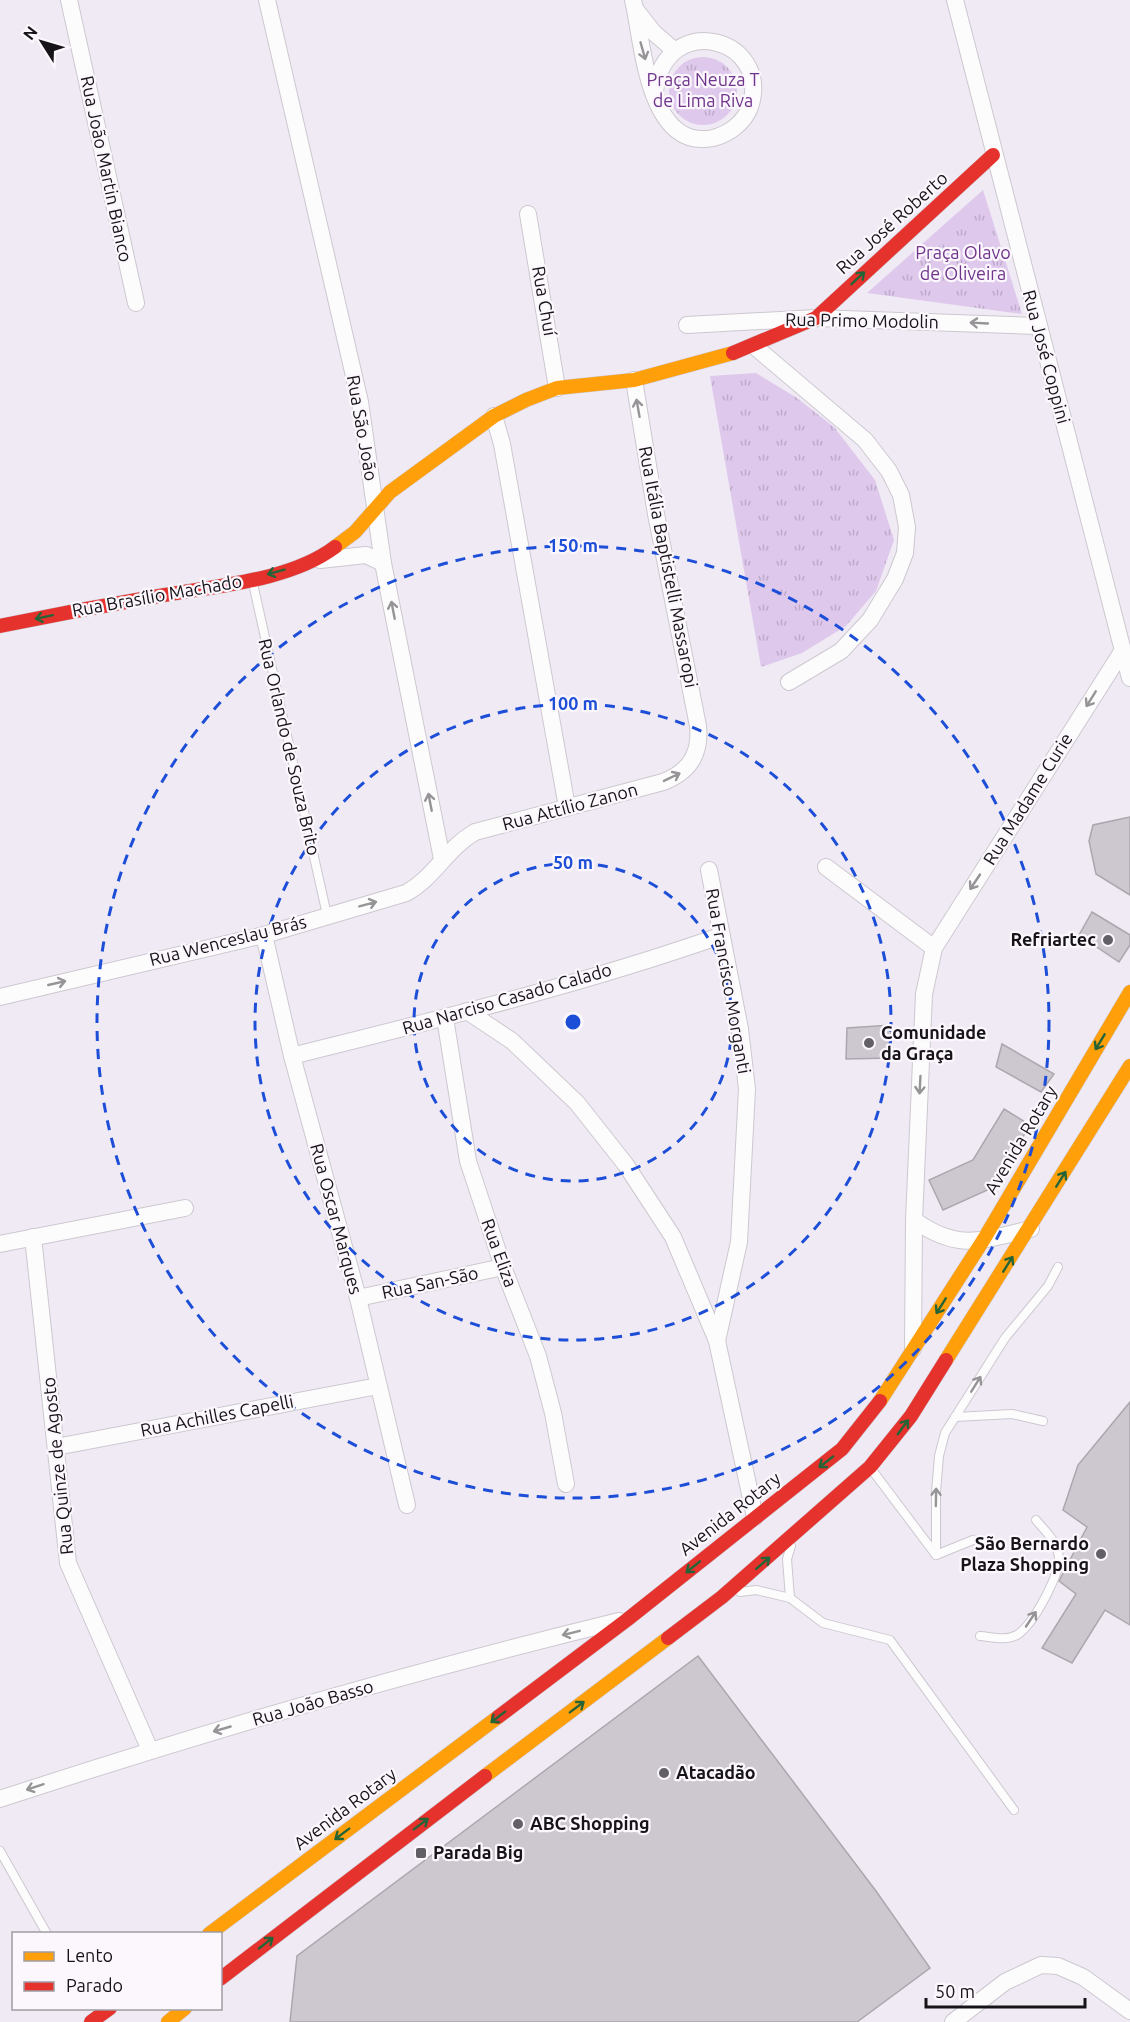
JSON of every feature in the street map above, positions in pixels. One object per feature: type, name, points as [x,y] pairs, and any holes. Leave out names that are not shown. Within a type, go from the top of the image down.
[{"type":"main road","name":"Rua José Roberto","points":[[816,318],[993,155]]},
{"type":"main road","name":"Rua Brasílio Machado","points":[[0,626],[252,579],[313,561],[345,541],[390,492],[494,416],[557,388],[634,380],[754,346],[816,318]]},
{"type":"main road","name":"Avenida Rotary","points":[[212,1932],[628,1619],[842,1449],[871,1416],[984,1239],[1130,992]]},
{"type":"main road","points":[[222,1977],[332,1891],[722,1597],[870,1467],[911,1416],[1031,1228],[1130,1066]]},
{"type":"main road","points":[[168,2022],[183,2010]]},
{"type":"street","name":"Rua João Martin Bianco","points":[[69,0],[136,303]]},
{"type":"street","name":"Rua São João","points":[[267,0],[360,402],[383,563],[442,859]]},
{"type":"street","name":"Rua José Coppini","points":[[955,0],[1037,326],[1130,678]]},
{"type":"street","points":[[634,5],[653,32],[674,50]]},
{"type":"street","points":[[634,5],[639,37],[657,104],[670,126],[693,138],[719,136],[741,122],[752,99],[750,73],[735,52],[718,43],[699,40],[674,50],[663,62],[657,76],[655,91]]},
{"type":"street","name":"Rua Chuí","points":[[528,214],[557,388]]},
{"type":"street","name":"Rua Primo Modolin","points":[[687,325],[816,318],[1037,326]]},
{"type":"street","points":[[754,346],[865,440],[889,471],[901,495],[907,527],[905,553],[895,579],[870,620],[841,651],[789,682]]},
{"type":"street","name":"Rua Itália Baptistelli Massaropi","points":[[634,380],[656,514],[698,726],[699,741],[696,754]]},
{"type":"street","points":[[494,416],[502,444],[567,807]]},
{"type":"street","name":"Rua Brasílio Machado","points":[[313,561],[366,555],[383,563]]},
{"type":"street","name":"Rua Madame Curie","points":[[912,1352],[914,1220],[924,994],[934,948],[1123,650]]},
{"type":"street","name":"Rua Attílio Zanon","points":[[442,859],[462,840],[475,832],[675,777],[685,770],[696,754]]},
{"type":"street","name":"Rua Wenceslau Brás","points":[[0,997],[264,935],[406,893],[421,885],[442,859]]},
{"type":"street","points":[[826,867],[934,948]]},
{"type":"street","name":"Rua Francisco Morganti","points":[[709,870],[720,936],[740,1029],[747,1089],[739,1242],[717,1341]]},
{"type":"street","name":"Rua Oscar Marques","points":[[264,935],[292,1056],[358,1298],[407,1505]]},
{"type":"street","name":"Rua Narciso Casado Calado","points":[[292,1056],[445,1018],[677,951],[720,936]]},
{"type":"street","points":[[467,1011],[512,1041],[577,1103],[626,1165],[673,1238],[717,1341],[755,1517]]},
{"type":"street","name":"Rua Eliza","points":[[445,1018],[468,1161],[503,1267],[538,1356],[553,1413],[566,1484]]},
{"type":"street","points":[[0,1244],[185,1208]]},
{"type":"street","points":[[914,1220],[941,1237],[954,1240],[984,1239],[1031,1228]]},
{"type":"street","name":"Rua Quinze de Agosto","points":[[33,1237],[68,1563],[150,1750]]},
{"type":"street","name":"Rua San-São","points":[[358,1298],[503,1267]]},
{"type":"street","name":"Rua Achilles Capelli","points":[[56,1447],[378,1386]]},
{"type":"street","name":"Rua João Basso","points":[[0,1799],[150,1750],[488,1653],[628,1619]]},
{"type":"street","points":[[953,2022],[1005,1982],[1041,1965],[1058,1966],[1083,1977],[1130,2011]]},
{"type":"lane","name":"Rua Orlando de Souza Brito","points":[[252,579],[327,915]]},
{"type":"lane","points":[[936,1555],[939,1456],[945,1433],[1005,1338],[1048,1286],[1058,1267]]},
{"type":"lane","points":[[955,1418],[1012,1414],[1043,1421]]},
{"type":"lane","points":[[870,1467],[936,1555]]},
{"type":"lane","points":[[980,1636],[1005,1638],[1016,1636],[1027,1626],[1050,1588],[1059,1557],[1052,1538],[1036,1520]]},
{"type":"lane","points":[[790,1598],[787,1559],[794,1535]]},
{"type":"lane","points":[[936,1555],[973,1540]]},
{"type":"lane","points":[[722,1597],[756,1590],[790,1598],[823,1623],[890,1640],[1014,1810]]},
{"type":"lane","points":[[0,1851],[46,1932]]},
{"type":"green space","name":"Praça Neuza T de Lima Riva","points":[[696,57],[710,57],[722,62],[732,72],[737,91],[732,110],[722,120],[710,125],[696,125],[684,120],[674,110],[669,98],[669,84],[674,72],[684,62]]},
{"type":"green space","name":"Praça Olavo de Oliveira","points":[[983,190],[1022,314],[867,293]]},
{"type":"green space","points":[[756,373],[797,398],[834,427],[875,480],[894,540],[876,591],[846,626],[802,653],[761,667],[710,376]]},
{"type":"building","points":[[1130,817],[1130,895],[1096,874],[1089,841],[1093,825]]},
{"type":"building","name":"Refriartec","points":[[1092,912],[1130,935],[1130,945],[1119,962],[1079,935]]},
{"type":"building","name":"Comunidade da Graça","points":[[891,1025],[891,1058],[846,1059],[847,1028]]},
{"type":"building","points":[[1002,1044],[1054,1074],[1041,1092],[996,1067]]},
{"type":"building","points":[[1004,1109],[1030,1125],[992,1188],[943,1210],[929,1180],[973,1160]]},
{"type":"building","name":"São Bernardo Plaza Shopping","points":[[1130,1402],[1130,1625],[1105,1610],[1072,1663],[1042,1648],[1076,1594],[1059,1581],[1087,1527],[1063,1510],[1078,1465]]},
{"type":"building","name":"Atacadão","points":[[698,1656],[876,1891],[930,1968],[857,2022],[290,2022],[297,1956]]},
{"type":"traffic: slow","points":[[335,547],[355,532],[390,492],[494,416],[526,400],[557,388],[634,380],[733,353]]},
{"type":"traffic: slow","points":[[880,1401],[984,1239],[1130,992]]},
{"type":"traffic: slow","points":[[946,1360],[1130,1066]]},
{"type":"traffic: slow","points":[[485,1776],[668,1638]]},
{"type":"traffic: slow","points":[[212,1932],[498,1717]]},
{"type":"traffic: slow","points":[[168,2022],[183,2010]]},
{"type":"traffic: jam","points":[[733,353],[816,318],[993,155]]},
{"type":"traffic: jam","points":[[0,626],[274,575],[296,568],[335,547]]},
{"type":"traffic: jam","points":[[668,1638],[722,1597],[870,1467],[911,1416],[946,1360]]},
{"type":"traffic: jam","points":[[498,1717],[628,1619],[842,1449],[880,1401]]},
{"type":"traffic: jam","points":[[222,1977],[485,1776]]},
{"type":"traffic: jam","points":[[91,2022],[107,2010]]},
{"type":"place","name":"Refriartec","points":[[1108,940]]},
{"type":"place","name":"Comunidade da Graça","points":[[869,1043]]},
{"type":"place","name":"São Bernardo Plaza Shopping","points":[[1101,1554]]},
{"type":"place","name":"Atacadão","points":[[664,1773]]},
{"type":"place","name":"ABC Shopping","points":[[518,1824]]},
{"type":"place","name":"Parada Big","points":[[421,1853]]}]
